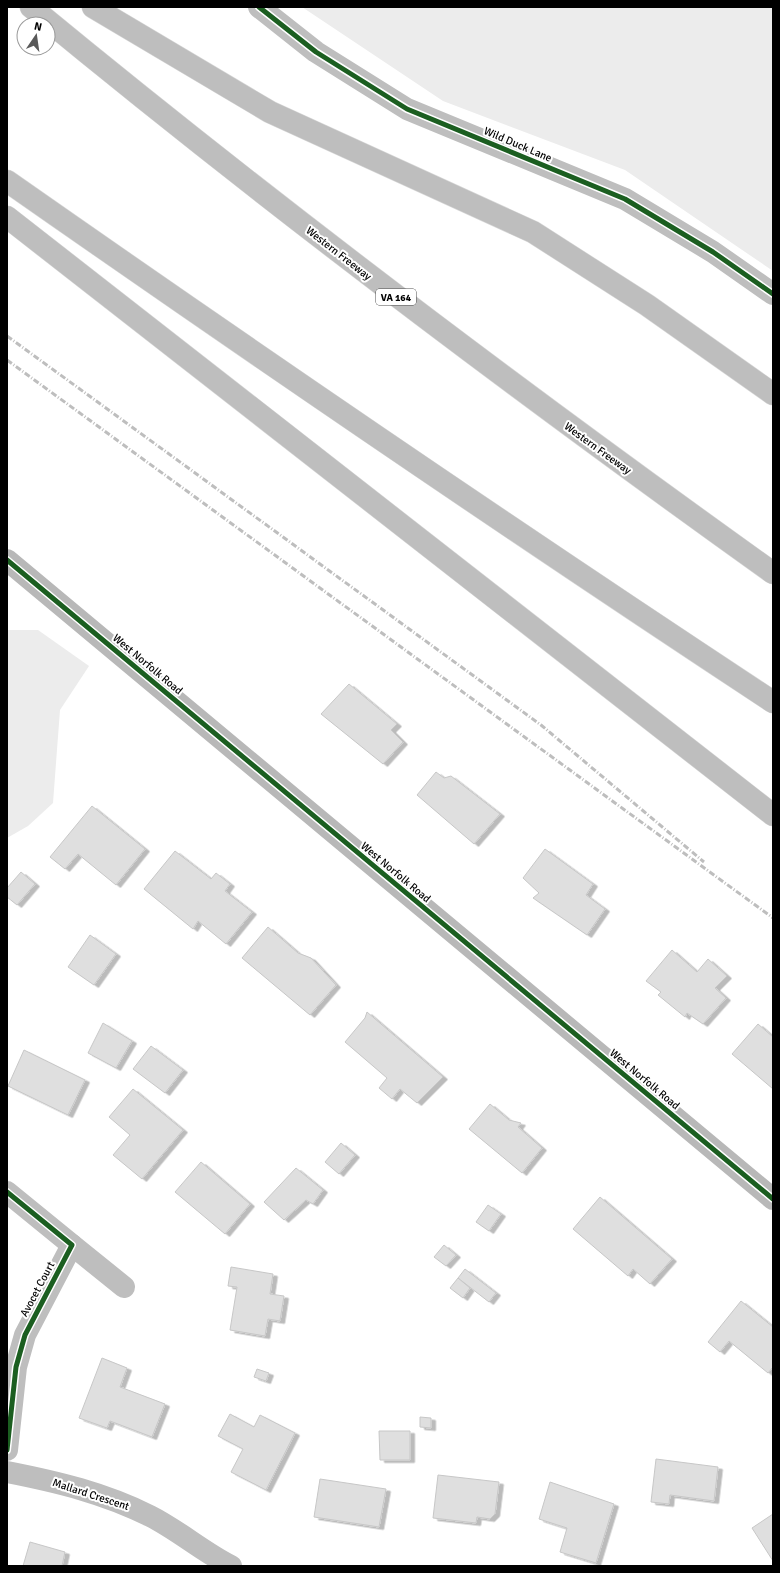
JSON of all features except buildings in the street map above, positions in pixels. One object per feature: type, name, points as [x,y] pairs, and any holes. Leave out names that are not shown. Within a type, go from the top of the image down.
[{"type":"main road","name":"Western Freeway","points":[[30,7],[368,276],[590,442],[773,573]]},
{"type":"main road","points":[[93,7],[270,112],[534,232],[648,305],[773,394]]},
{"type":"main road","name":"Wild Duck Lane","points":[[259,7],[316,52],[407,109],[625,199],[713,252],[773,294]]},
{"type":"main road","points":[[7,181],[538,547],[773,702]]},
{"type":"main road","points":[[7,216],[773,815]]},
{"type":"main road","points":[[7,1192],[124,1287]]},
{"type":"main road","name":"Avocet Court","points":[[7,1450],[16,1367],[25,1335],[72,1245]]},
{"type":"main road","name":"Mallard Crescent","points":[[7,1472],[66,1484],[115,1500],[152,1517],[231,1566]]},
{"type":"street","name":"West Norfolk Road","points":[[7,560],[773,1199]]},
{"type":"shaded area","points":[[302,7],[773,7],[773,271],[625,170],[443,101]]},
{"type":"shaded area","points":[[7,630],[38,630],[89,666],[60,710],[53,803],[28,826],[7,838]]},
{"type":"railway","points":[[7,336],[541,725],[704,862]]},
{"type":"railway","points":[[7,360],[773,918]]},
{"type":"cycle path","points":[[259,7],[316,52],[407,109],[625,199],[713,252],[773,294]]},
{"type":"cycle path","points":[[7,560],[773,1199]]},
{"type":"cycle path","points":[[7,1192],[72,1245],[25,1335],[16,1367],[7,1450]]}]
